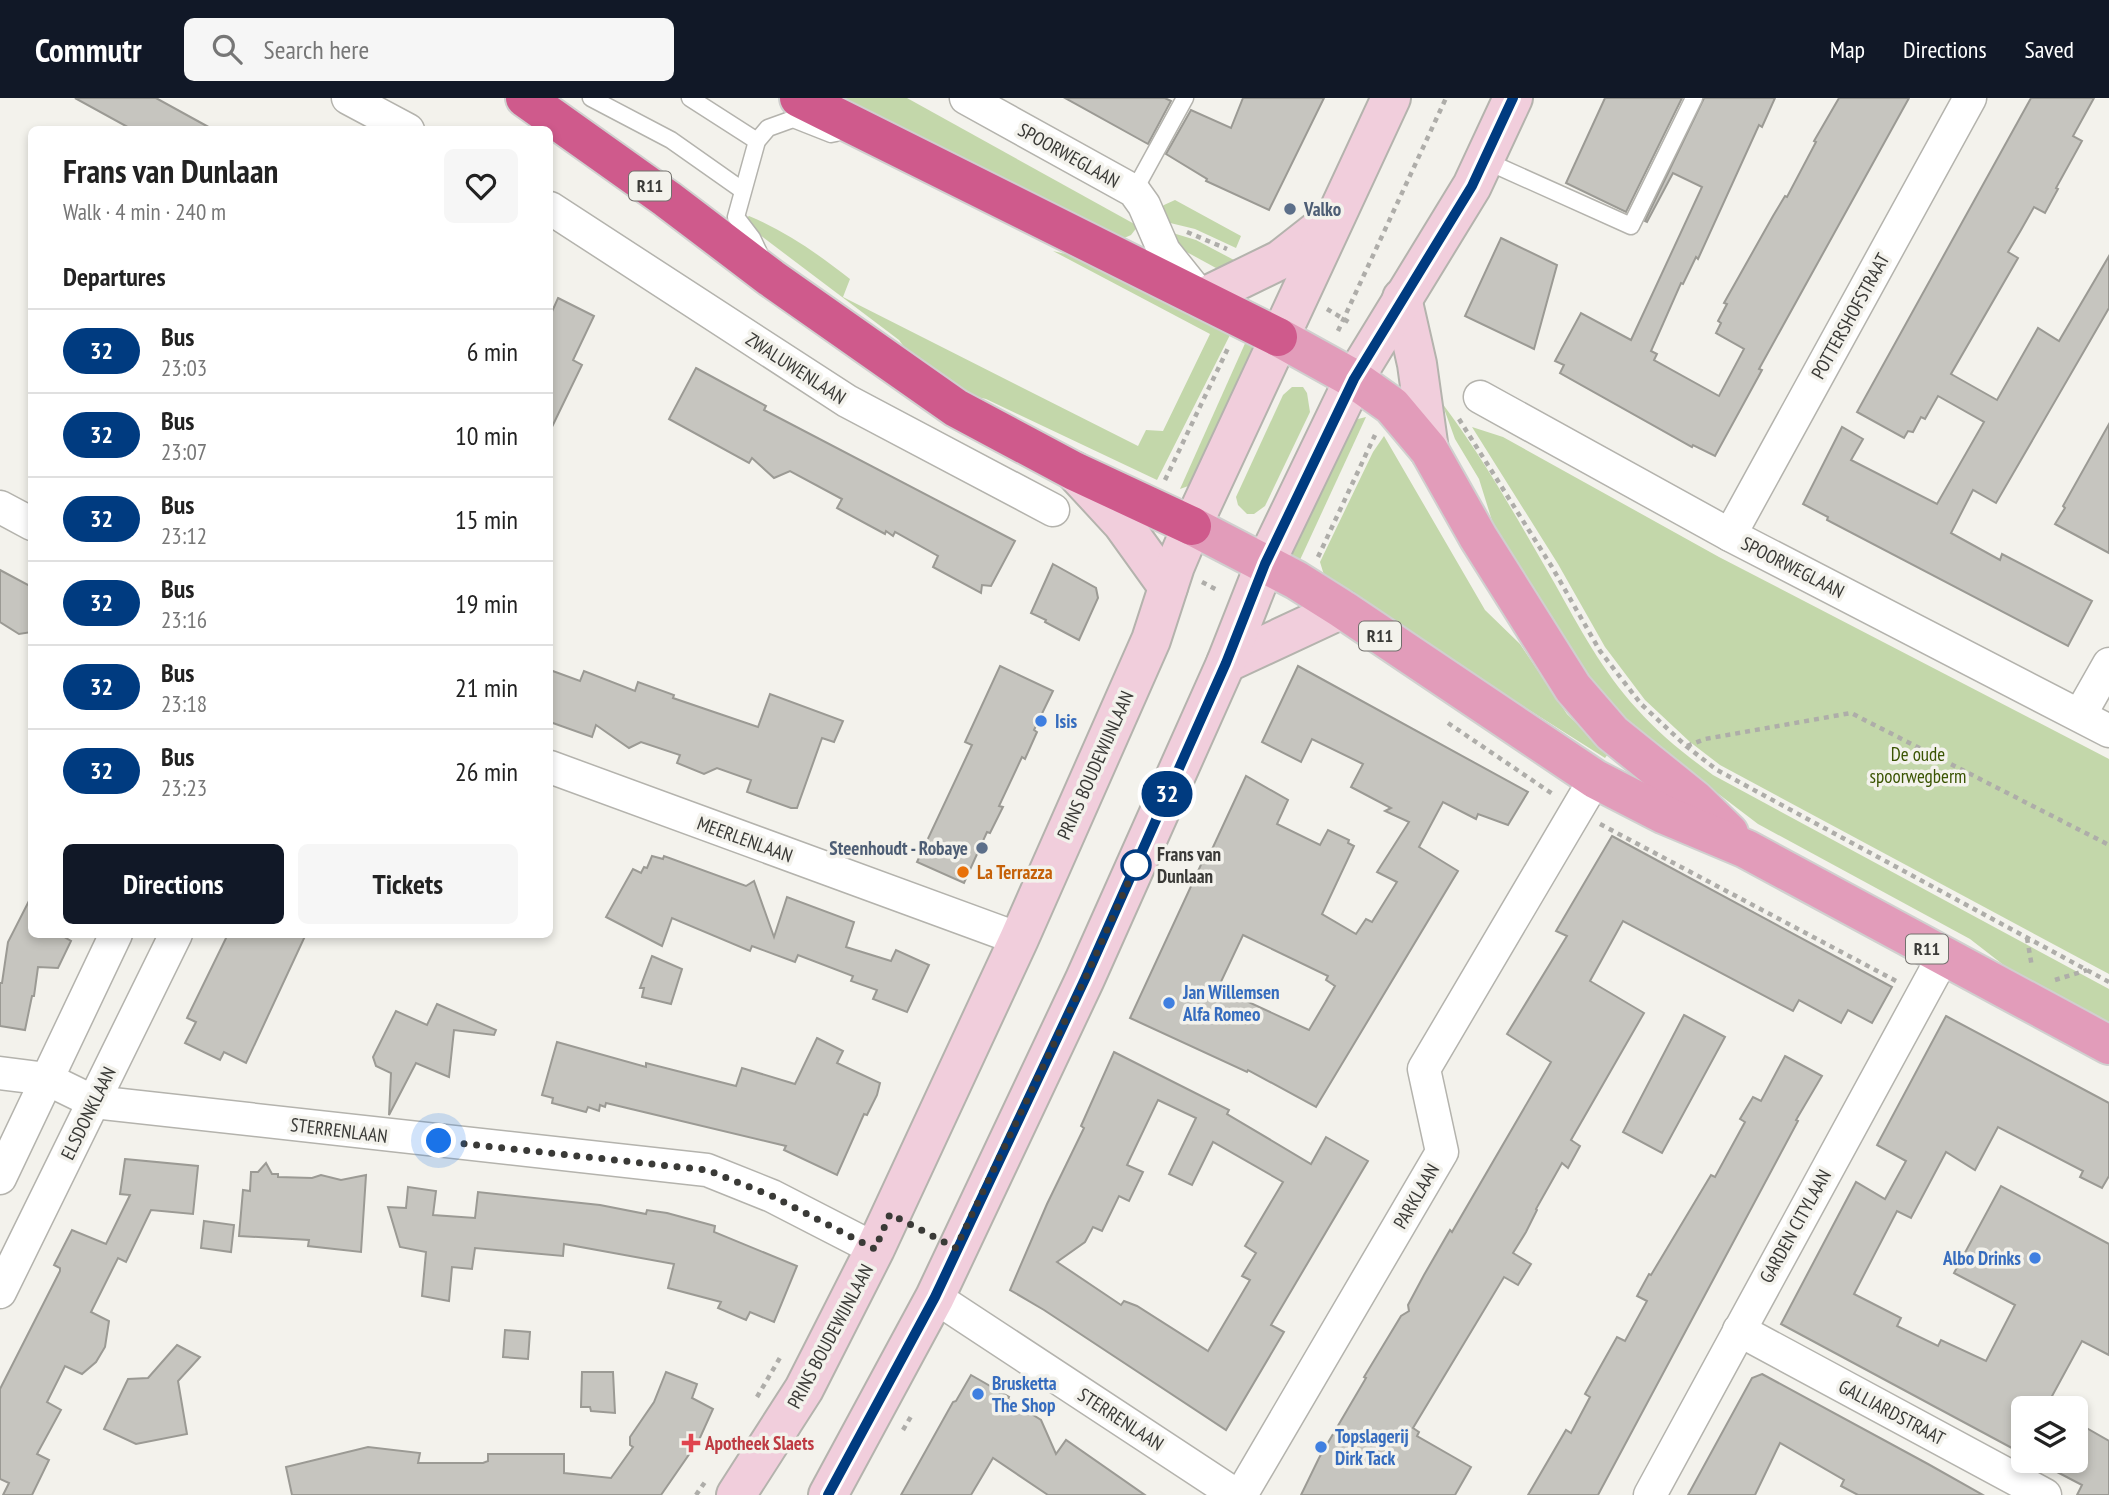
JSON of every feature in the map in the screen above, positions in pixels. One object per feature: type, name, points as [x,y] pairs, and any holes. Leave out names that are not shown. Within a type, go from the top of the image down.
[{"type":"highway","name":"R11","points":[[526,98],[771,278],[956,408],[1074,471],[1192,526]]},
{"type":"highway","name":"R11","points":[[799,98],[1278,337]]},
{"type":"main road","name":"PRINS BOUDEWIJNLAAN","points":[[723,1485],[804,1389],[875,1249],[1019,939],[1151,640],[1171,577],[1192,526],[1391,98]]},
{"type":"main road","points":[[828,1495],[935,1297],[1085,979],[1250,608],[1265,564],[1354,379],[1472,186],[1513,98]]},
{"type":"main road","points":[[1202,298],[1280,260],[1338,215]]},
{"type":"main road","points":[[1402,298],[1417,365],[1429,450]]},
{"type":"main road","name":"R11","points":[[1278,337],[1354,379],[1392,407],[1429,450],[1478,537],[1573,688],[1612,733],[1694,799],[1746,849]]},
{"type":"main road","points":[[1074,471],[1171,577]]},
{"type":"main road","name":"R11","points":[[1192,526],[1342,609],[1595,779],[1665,815],[1746,849],[2109,1045]]},
{"type":"main road","points":[[1226,663],[1342,609]]},
{"type":"street","points":[[348,98],[400,126]]},
{"type":"street","name":"SPOORWEGLAAN","points":[[966,98],[1134,191],[1144,205],[1164,251],[1202,298]]},
{"type":"street","name":"POTTERSHOFSTRAAT","points":[[1730,535],[1970,98]]},
{"type":"street","name":"ZWALUWENLAAN","points":[[553,210],[847,401],[1053,510]]},
{"type":"street","name":"SPOORWEGLAAN","points":[[1467,404],[1730,535],[2109,731]]},
{"type":"street","points":[[0,507],[28,522]]},
{"type":"street","points":[[2080,715],[2109,664]]},
{"type":"street","name":"MEERLENLAAN","points":[[553,768],[1019,939]]},
{"type":"street","name":"PARKLAAN","points":[[1238,1495],[1442,1152],[1424,1069],[1595,779]]},
{"type":"street","points":[[0,1178],[114,938]]},
{"type":"street","name":"ELSDONKLAAN","points":[[0,1292],[174,938]]},
{"type":"street","name":"GARDEN CITYLAAN","points":[[1650,1495],[1942,957]]},
{"type":"street","name":"STERRENLAAN","points":[[0,1073],[47,1079],[94,1102],[707,1170],[772,1196],[875,1249]]},
{"type":"street","name":"STERRENLAAN","points":[[935,1297],[1238,1495]]},
{"type":"street","name":"GALLIARDSTRAAT","points":[[1739,1330],[2045,1495]]},
{"type":"lane","points":[[591,98],[671,140],[742,190]]},
{"type":"lane","points":[[690,98],[757,141]]},
{"type":"lane","points":[[1134,191],[1185,98]]},
{"type":"lane","points":[[1484,160],[1631,226],[1694,98]]},
{"type":"lane","points":[[771,278],[752,238],[736,217],[757,141],[768,128],[793,119],[831,134],[860,128]]},
{"type":"path","points":[[1338,331],[1446,98]]},
{"type":"path","points":[[1152,224],[1191,233],[1231,251],[1254,273]]},
{"type":"path","points":[[1300,293],[1378,339]]},
{"type":"path","points":[[1152,507],[1233,335],[1238,316]]},
{"type":"path","points":[[1467,404],[1552,567],[1600,651],[1641,704],[1686,746],[1717,770],[2109,982]]},
{"type":"path","points":[[1306,587],[1372,442],[1392,407]]},
{"type":"path","points":[[1171,577],[1250,608]]},
{"type":"path","points":[[1686,746],[1705,739],[1852,713],[2109,845]]},
{"type":"path","points":[[2027,937],[2033,974]]},
{"type":"path","points":[[751,1406],[787,1346]]},
{"type":"path","points":[[698,1494],[723,1485]]},
{"type":"green space","points":[[843,98],[907,98],[1138,226],[1131,235],[1122,239]]},
{"type":"green space","points":[[1175,200],[1241,236],[1236,248],[1195,229],[1162,221],[1159,210]]},
{"type":"green space","points":[[749,216],[802,244],[850,279],[843,297],[1138,446],[1146,430],[1163,431],[1210,334],[1053,251],[1091,260],[1232,331],[1157,480],[986,399],[960,393],[915,362],[899,340],[748,226],[745,219]]},
{"type":"green space","points":[[1166,231],[1196,240],[1234,260],[1216,268],[1172,244]]},
{"type":"green space","points":[[1247,339],[1253,344],[1254,352],[1191,485],[1180,489]]},
{"type":"green space","points":[[1292,387],[1303,387],[1307,393],[1310,412],[1265,506],[1254,514],[1247,514],[1238,505],[1236,497],[1283,395]]},
{"type":"green space","points":[[1442,403],[1501,492],[1602,665],[1654,727],[1713,775],[2109,989],[2109,1025],[2019,977],[1970,939],[1758,824],[1637,732],[1588,677],[1494,527],[1479,479],[1455,439]]},
{"type":"green space","points":[[1366,417],[1299,562],[1291,553],[1353,423]]},
{"type":"green space","name":"De oude spoorwegberm","points":[[1472,427],[1503,437],[1719,557],[2109,759],[2109,974],[1720,765],[1690,742],[1645,700],[1605,647],[1558,564]]},
{"type":"green space","points":[[1384,436],[1485,610],[1520,644],[1567,714],[1608,754],[1605,758],[1324,575],[1320,562],[1373,452]]},
{"type":"building","points":[[75,98],[156,98],[207,126],[126,126]]},
{"type":"building","points":[[1065,98],[1165,98],[1171,101],[1148,144]]},
{"type":"building","points":[[1243,98],[1324,98],[1269,210],[1206,181],[1207,179],[1166,154],[1191,110],[1231,128]]},
{"type":"building","points":[[1605,98],[1682,98],[1626,212],[1566,183]]},
{"type":"building","points":[[1704,98],[1775,98],[1762,127],[1759,125],[1698,259],[1696,257],[1683,284],[1681,283],[1651,351],[1657,354],[1654,360],[1719,396],[1744,349],[1716,333],[1721,323],[1718,321],[1727,304],[1724,303],[1773,216],[1785,196],[1787,197],[1816,142],[1814,141],[1839,98],[1909,98],[1759,369],[1762,370],[1715,456],[1693,445],[1692,447],[1560,373],[1564,365],[1555,361],[1581,313],[1631,340],[1702,187],[1673,173],[1647,222],[1645,221]]},
{"type":"building","points":[[2031,98],[2094,98],[2073,136],[2082,141],[2056,188],[2058,189],[2045,213],[2034,207],[2008,252],[2018,258],[1951,374],[1997,400],[2038,328],[2059,341],[2109,256],[2109,308],[1996,503],[1973,490],[1951,533],[2000,560],[2002,554],[2092,601],[2068,646],[1827,520],[1828,517],[1803,504],[1842,427],[1863,439],[1851,460],[1937,504],[1984,422],[1938,396],[1925,419],[1921,417],[1913,432],[1908,431],[1904,438],[1857,412]]},
{"type":"building","points":[[1501,238],[1557,265],[1534,349],[1465,316]]},
{"type":"building","points":[[558,298],[594,316],[573,360],[582,365],[553,425],[553,309]]},
{"type":"building","points":[[696,368],[766,406],[764,410],[1015,541],[991,586],[982,585],[981,593],[933,567],[938,556],[895,532],[893,536],[886,531],[885,534],[837,508],[842,499],[790,471],[774,478],[752,458],[749,463],[669,419]]},
{"type":"building","points":[[2109,424],[2109,553],[2055,524]]},
{"type":"building","points":[[1053,564],[1096,588],[1098,598],[1079,640],[1031,613]]},
{"type":"building","points":[[0,570],[28,585],[28,633],[19,634],[0,622]]},
{"type":"building","points":[[1000,666],[1053,691],[1034,730],[1037,732],[1025,759],[1022,757],[999,806],[1003,807],[990,833],[987,832],[964,883],[917,862],[972,745],[965,742]]},
{"type":"building","points":[[1298,666],[1528,792],[1508,825],[1478,814],[1476,819],[1443,802],[1419,847],[1458,871],[1316,1107],[1248,1070],[1247,1072],[1130,1018],[1205,856],[1208,858],[1246,776],[1288,800],[1277,824],[1320,845],[1328,830],[1349,840],[1348,843],[1354,846],[1322,914],[1356,934],[1366,919],[1372,922],[1397,882],[1377,872],[1409,822],[1385,811],[1391,808],[1351,787],[1363,764],[1312,739],[1301,762],[1262,742]],"holes":[[[1243,935],[1328,976],[1326,980],[1335,986],[1309,1030],[1218,988]]]},
{"type":"building","points":[[553,671],[580,681],[584,671],[635,691],[638,682],[674,695],[673,698],[758,727],[770,694],[843,721],[834,742],[822,738],[797,808],[747,792],[751,780],[717,768],[704,774],[677,763],[680,755],[641,742],[629,748],[596,725],[592,737],[553,723]]},
{"type":"building","points":[[1612,836],[1892,987],[1872,1023],[1848,1010],[1841,1023],[1799,1000],[1793,1011],[1623,921],[1590,981],[1644,1013],[1571,1140],[1580,1146],[1568,1168],[1562,1163],[1513,1253],[1531,1264],[1518,1285],[1504,1277],[1413,1428],[1419,1432],[1417,1436],[1471,1467],[1455,1495],[1301,1495],[1319,1458],[1366,1378],[1364,1377],[1401,1316],[1409,1311],[1408,1305],[1424,1275],[1551,1062],[1507,1034],[1567,936],[1556,931]]},
{"type":"building","points":[[652,856],[663,859],[664,856],[746,886],[754,881],[774,937],[787,897],[854,922],[846,947],[891,961],[896,950],[929,965],[907,1012],[873,999],[877,990],[851,981],[853,976],[798,955],[795,962],[752,946],[750,951],[672,918],[662,946],[606,917],[633,869],[641,873],[644,867],[647,868]]},
{"type":"building","points":[[28,903],[28,938],[66,938],[71,941],[58,968],[38,967],[25,1030],[0,1026],[0,983],[8,942]]},
{"type":"building","points":[[226,938],[304,938],[246,1063],[224,1052],[220,1060],[185,1043],[196,1022],[187,1018]]},
{"type":"building","points":[[652,956],[682,969],[671,1004],[642,997],[644,988],[640,988]]},
{"type":"building","points":[[437,1004],[496,1030],[494,1035],[454,1030],[449,1077],[416,1063],[389,1115],[391,1073],[376,1066],[373,1057],[396,1011],[427,1025]]},
{"type":"building","points":[[1684,1015],[1725,1037],[1662,1153],[1623,1132]]},
{"type":"building","points":[[1946,1016],[2109,1103],[2109,1176],[2102,1188],[2080,1177],[2083,1171],[1998,1127],[1975,1170],[1946,1152],[1911,1218],[1897,1211],[1854,1294],[1901,1318],[1897,1326],[1938,1346],[1941,1340],[1986,1361],[2015,1305],[1954,1273],[2001,1186],[2109,1244],[2109,1355],[2082,1341],[2052,1396],[2011,1396],[2011,1448],[1781,1324],[1856,1182],[1885,1199],[1906,1161],[1877,1145]]},
{"type":"building","points":[[817,1038],[843,1051],[837,1063],[880,1083],[877,1095],[867,1115],[864,1114],[837,1175],[784,1150],[786,1146],[606,1103],[605,1107],[600,1105],[599,1111],[588,1107],[586,1112],[552,1103],[553,1098],[542,1095],[557,1042],[646,1067],[646,1063],[736,1086],[742,1068],[795,1084]]},
{"type":"building","points":[[1114,1052],[1229,1110],[1227,1114],[1311,1164],[1326,1137],[1368,1161],[1271,1325],[1284,1332],[1226,1430],[1010,1290],[1084,1128],[1081,1126]],"holes":[[[1158,1100],[1196,1118],[1169,1174],[1192,1185],[1213,1142],[1283,1182],[1245,1246],[1256,1253],[1242,1276],[1250,1280],[1208,1351],[1137,1306],[1124,1301],[1121,1305],[1057,1262],[1085,1242],[1093,1227],[1102,1231],[1119,1196],[1129,1201],[1143,1172],[1127,1165]]]},
{"type":"building","points":[[1785,1056],[1822,1076],[1796,1120],[1798,1121],[1598,1495],[1528,1495],[1566,1430],[1571,1433],[1590,1397],[1585,1394],[1617,1337],[1625,1341],[1647,1301],[1637,1296],[1649,1274],[1651,1275],[1711,1175],[1715,1177],[1745,1122],[1740,1119],[1753,1097],[1761,1101]]},
{"type":"building","points":[[125,1159],[198,1166],[193,1214],[151,1210],[126,1262],[118,1258],[91,1312],[109,1321],[105,1347],[96,1362],[82,1374],[65,1366],[47,1402],[61,1410],[37,1454],[49,1460],[32,1495],[3,1495],[9,1483],[0,1479],[0,1389],[60,1271],[60,1268],[54,1265],[72,1230],[106,1244],[130,1195],[120,1194]]},
{"type":"building","points":[[266,1163],[272,1174],[278,1174],[278,1177],[312,1178],[321,1175],[341,1180],[366,1175],[361,1252],[308,1246],[309,1240],[239,1236],[243,1190],[250,1191],[251,1172],[258,1172]]},
{"type":"building","points":[[408,1187],[436,1191],[433,1215],[475,1218],[478,1192],[600,1205],[646,1214],[647,1210],[667,1213],[715,1226],[714,1232],[797,1266],[774,1322],[750,1312],[746,1320],[718,1308],[721,1302],[668,1288],[674,1264],[564,1244],[563,1256],[475,1248],[472,1269],[452,1267],[449,1301],[422,1296],[426,1252],[400,1247],[388,1207],[406,1208]]},
{"type":"building","points":[[204,1221],[234,1225],[231,1252],[201,1248]]},
{"type":"building","points":[[505,1330],[530,1332],[528,1359],[503,1357]]},
{"type":"building","points":[[177,1345],[200,1357],[178,1381],[187,1434],[136,1444],[104,1429],[128,1379],[148,1378]]},
{"type":"building","points":[[582,1372],[613,1372],[615,1413],[591,1411],[590,1407],[581,1407]]},
{"type":"building","points":[[666,1372],[697,1384],[692,1398],[713,1409],[699,1440],[661,1495],[292,1495],[286,1467],[368,1447],[420,1453],[418,1463],[483,1463],[488,1461],[488,1454],[564,1454],[564,1473],[611,1478],[633,1447],[630,1445],[630,1437],[654,1402]]},
{"type":"building","points":[[1762,1374],[1983,1495],[1858,1495],[1841,1486],[1844,1480],[1780,1443],[1755,1495],[1688,1495],[1752,1378]]},
{"type":"building","points":[[971,1375],[1041,1420],[1056,1454],[1066,1440],[1145,1495],[1048,1495],[993,1458],[971,1495],[901,1495]]},
{"type":"building","points":[[2088,1429],[2109,1441],[2109,1495],[2077,1495],[2082,1485],[2059,1473],[2088,1473]]},
{"type":"bus line","name":"32","points":[[828,1495],[935,1297],[1085,979],[1226,663],[1265,564],[1354,379],[1472,186],[1513,98]]},
{"type":"place","name":"Valko","points":[[1290,209]]},
{"type":"place","name":"Isis","points":[[1041,721]]},
{"type":"place","name":"Steenhoudt - Robaye","points":[[982,848]]},
{"type":"place","name":"Frans van Dunlaan","points":[[1136,865]]},
{"type":"place","name":"La Terrazza","points":[[963,872]]},
{"type":"place","name":"Jan Willemsen Alfa Romeo","points":[[1169,1003]]},
{"type":"place","name":"Albo Drinks","points":[[2035,1258]]},
{"type":"place","name":"Brusketta The Shop","points":[[978,1394]]},
{"type":"place","name":"Apotheek Slaets","points":[[691,1443]]},
{"type":"place","name":"Topslagerij Dirk Tack","points":[[1321,1447]]},
{"type":"route","points":[[439,1141],[707,1170],[772,1196],[875,1249],[890,1214],[956,1248],[1085,979],[1136,865]]}]
